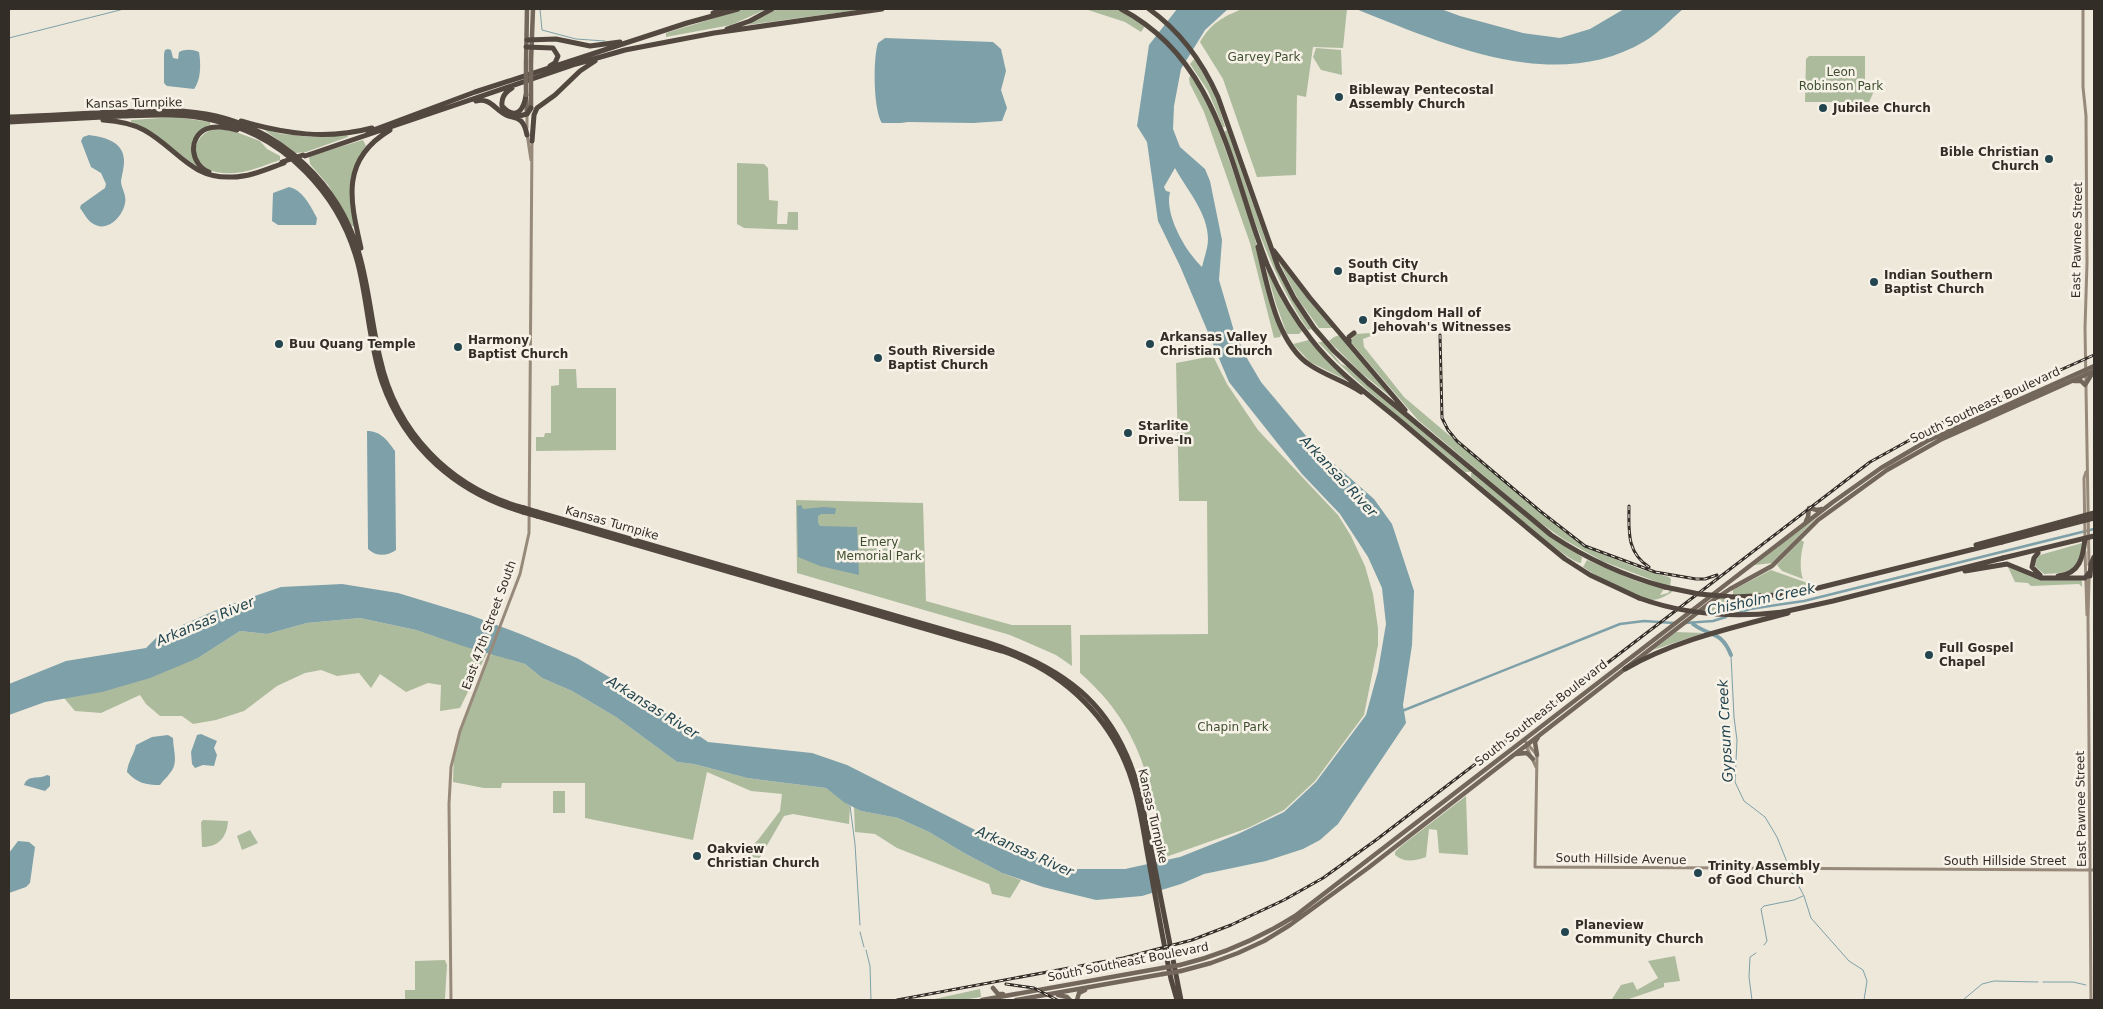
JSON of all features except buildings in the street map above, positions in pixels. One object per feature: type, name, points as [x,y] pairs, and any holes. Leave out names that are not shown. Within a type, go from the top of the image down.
[{"type":"highway","points":[[73,119],[113,120],[142,128],[187,164],[202,173],[216,176],[245,176],[475,92],[687,23],[723,9]]},
{"type":"highway","points":[[687,23],[738,9]]},
{"type":"highway","points":[[714,33],[750,20],[772,9]]},
{"type":"highway","points":[[304,155],[639,46],[714,33],[882,9]]},
{"type":"highway","points":[[1122,9],[1146,24],[1174,49],[1192,71],[1212,107],[1275,281],[1315,344],[1334,364],[1380,404],[1565,559],[1590,576],[1639,598],[1680,609],[1709,614],[1749,615],[1784,612],[1818,605]]},
{"type":"highway","points":[[1148,9],[1181,37],[1200,63],[1218,96],[1282,278],[1302,312],[1325,342],[1350,367],[1558,540],[1606,567],[1665,587],[1699,594],[1733,597],[1776,596],[1810,590],[2002,542],[2089,517]]},
{"type":"highway","points":[[530,39],[556,40],[579,45],[601,45],[666,30]]},
{"type":"highway","points":[[529,47],[553,48],[558,52],[555,63],[543,70]]},
{"type":"highway","points":[[532,141],[534,115],[537,108],[555,95],[580,71],[594,61],[613,53]]},
{"type":"highway","points":[[521,83],[504,95],[502,106],[507,111],[518,113],[524,106],[528,94]]},
{"type":"highway","points":[[448,108],[485,100],[504,114],[514,117],[523,123],[527,135]]},
{"type":"highway","points":[[514,117],[526,114],[531,108]]},
{"type":"highway","name":"Kansas Turnpike","points":[[9,117],[160,110],[208,114],[244,125],[270,138],[293,154],[316,176],[329,192],[347,221],[359,251],[377,358]]},
{"type":"highway","points":[[208,114],[224,116],[283,132],[306,135],[338,135],[385,125]]},
{"type":"highway","name":"Kansas Turnpike","points":[[9,122],[164,115],[200,117],[244,130],[284,152],[309,174],[324,192],[348,233],[360,273],[381,372],[392,398],[409,428],[436,460],[475,488],[537,514],[986,642],[1030,657],[1068,683],[1083,696],[1111,734],[1125,761],[1138,802],[1150,853],[1176,1000]]},
{"type":"highway","points":[[366,284],[366,274],[351,200],[352,177],[361,155],[382,135],[396,126]]},
{"type":"highway","points":[[283,163],[240,175],[219,175],[207,171],[200,166],[194,158],[194,146],[197,138],[203,131],[222,127],[241,131],[284,152]]},
{"type":"highway","points":[[1252,220],[1271,300],[1292,340],[1310,365],[1344,382],[1380,404]]},
{"type":"highway","points":[[1262,224],[1281,262],[1421,427]]},
{"type":"highway","points":[[1349,344],[1349,337],[1354,332]]},
{"type":"highway","points":[[1952,554],[1980,544],[2089,517]]},
{"type":"highway","points":[[2090,537],[2076,570],[2067,574],[2048,576],[2037,574],[2032,567],[2032,562],[2038,553],[2090,537]]},
{"type":"highway","points":[[1625,669],[1652,654],[1719,632],[1818,605],[2090,537]]},
{"type":"highway","points":[[1952,571],[2007,564],[2041,578],[2088,577],[2094,557]]},
{"type":"highway","name":"Kansas Turnpike","points":[[1161,913],[1181,1000]]},
{"type":"main road","name":"East 47th Street South","points":[[527,9],[530,39]]},
{"type":"main road","name":"East 47th Street South","points":[[531,164],[526,114],[533,9]]},
{"type":"main road","name":"East Pawnee Street","points":[[2083,9],[2083,87],[2086,116],[2087,195],[2087,263],[2084,295],[2086,385],[2086,472],[2084,478],[2090,537],[2088,618],[2092,870],[2091,1000]]},
{"type":"main road","name":"East 47th Street South","points":[[451,1000],[450,778],[457,738],[523,564],[530,517],[532,141],[531,108],[528,94]]},
{"type":"main road","points":[[2085,372],[2094,366]]},
{"type":"main road","points":[[2085,372],[2094,371]]},
{"type":"main road","points":[[2071,382],[2081,381],[2086,385],[2094,371]]},
{"type":"main road","name":"South Southeast Boulevard","points":[[982,1000],[1180,965],[1235,948],[1264,935],[1295,916],[1540,734],[1696,613],[1730,589],[1774,564],[1808,530],[1842,502],[1887,470],[1920,451],[2071,382],[2085,372]]},
{"type":"main road","name":"South Southeast Boulevard","points":[[1016,1000],[1181,971],[1211,963],[1264,941],[1290,925],[1368,868],[1690,611],[1881,468],[1927,441],[2085,372]]},
{"type":"main road","points":[[1808,530],[1815,516],[1842,502]]},
{"type":"main road","points":[[1803,525],[1808,517],[1809,508],[1817,510],[1826,508]]},
{"type":"main road","name":"East Pawnee Street","points":[[2088,577],[2090,537]]},
{"type":"main road","points":[[1535,757],[1536,742],[1540,734]]},
{"type":"main road","points":[[1526,743],[1535,757]]},
{"type":"main road","points":[[1510,756],[1524,753],[1535,757]]},
{"type":"main road","name":"South Hillside Avenue","points":[[1535,757],[1537,767],[1535,867],[1916,869]]},
{"type":"main road","name":"South Hillside Street","points":[[1916,869],[2092,870]]},
{"type":"main road","points":[[1070,984],[1071,1000]]},
{"type":"main road","points":[[1077,1000],[1079,993],[1090,987]]},
{"type":"main road","points":[[992,988],[998,994],[1014,994]]},
{"type":"main road","points":[[1071,990],[1077,1000]]},
{"type":"main road","points":[[1051,994],[1063,995],[1071,1000]]},
{"type":"green space","points":[[744,9],[767,9],[731,25],[666,37],[666,33]]},
{"type":"green space","points":[[777,9],[866,9],[748,25]]},
{"type":"green space","points":[[1085,9],[1117,9],[1145,26],[1141,32],[1125,22]]},
{"type":"green space","name":"Garvey Park","points":[[1242,9],[1347,9],[1343,48],[1313,47],[1306,97],[1297,95],[1296,175],[1257,177],[1223,79],[1200,42],[1218,21]]},
{"type":"green space","points":[[1316,48],[1341,50],[1342,75],[1321,70],[1313,57]]},
{"type":"green space","name":"Leon Robinson Park","points":[[1809,56],[1865,56],[1865,86],[1876,87],[1869,102],[1805,102],[1806,59]]},
{"type":"green space","points":[[1195,58],[1215,94],[1225,127],[1223,127],[1208,91],[1190,64]]},
{"type":"green space","points":[[1191,73],[1214,117],[1252,226],[1263,272],[1282,333],[1280,337],[1274,338],[1250,243],[1204,112],[1190,84]]},
{"type":"green space","points":[[176,117],[210,122],[210,125],[199,133],[193,143],[193,156],[198,167],[158,137],[131,122],[131,120]]},
{"type":"green space","points":[[216,128],[236,132],[260,141],[267,149],[280,156],[280,160],[241,172],[224,173],[207,169],[197,158],[197,144],[201,137]]},
{"type":"green space","points":[[263,129],[282,134],[311,137],[347,135],[348,137],[306,152],[296,153]]},
{"type":"green space","points":[[1227,130],[1271,255],[1312,329],[1308,330],[1294,307],[1270,259],[1250,209],[1224,132]]},
{"type":"green space","points":[[363,140],[366,146],[360,155],[353,174],[351,194],[355,226],[352,226],[328,185],[310,164],[309,156]]},
{"type":"green space","points":[[737,163],[764,164],[768,168],[769,200],[778,201],[777,224],[787,224],[788,212],[798,212],[798,230],[744,228],[737,224]]},
{"type":"green space","points":[[1264,262],[1302,331],[1299,334],[1287,334]]},
{"type":"green space","points":[[1279,262],[1333,328],[1319,328],[1298,299]]},
{"type":"green space","points":[[1370,333],[1371,336],[1363,339],[1364,347],[1404,397],[1536,509],[1583,546],[1640,569],[1669,577],[1671,579],[1670,587],[1602,561],[1563,539],[1535,519],[1418,420],[1350,341],[1356,334]]},
{"type":"green space","points":[[1340,335],[1397,402],[1360,372],[1329,341]]},
{"type":"green space","points":[[1309,340],[1352,383],[1310,362],[1293,344]]},
{"type":"green space","points":[[1318,342],[1323,342],[1341,364],[1348,367],[1470,470],[1470,472],[1465,472],[1390,409],[1353,377]]},
{"type":"green space","name":"Chapin Park","points":[[1213,356],[1227,384],[1258,430],[1338,515],[1351,536],[1365,566],[1373,594],[1378,628],[1378,645],[1364,715],[1315,781],[1284,810],[1248,828],[1163,858],[1154,805],[1140,757],[1130,735],[1117,714],[1101,693],[1080,673],[1080,635],[1208,634],[1207,501],[1179,501],[1176,363]]},
{"type":"green space","points":[[559,369],[576,369],[577,388],[616,388],[616,450],[536,451],[536,437],[544,437],[545,433],[551,433],[551,386],[559,385]]},
{"type":"green space","points":[[1471,473],[1474,473],[1548,535],[1582,557],[1581,563],[1573,560],[1545,540],[1471,477]]},
{"type":"green space","name":"Emery Memorial Park","points":[[796,500],[923,503],[926,601],[1012,625],[1071,625],[1072,666],[1056,655],[1010,635],[797,573]]},
{"type":"green space","points":[[1815,519],[1772,563],[1755,565],[1755,564]]},
{"type":"green space","points":[[1801,540],[1804,542],[1801,560],[1803,579],[1782,571],[1777,565]]},
{"type":"green space","points":[[2082,543],[2079,560],[2072,569],[2060,573],[2044,574],[2035,566],[2036,558],[2040,555]]},
{"type":"green space","points":[[1587,560],[1636,581],[1664,589],[1660,595],[1668,593],[1670,590],[1673,591],[1654,600],[1636,596],[1583,567]]},
{"type":"green space","points":[[2007,565],[2039,579],[2080,579],[2082,587],[2079,584],[2031,586],[2028,583],[2015,582]]},
{"type":"green space","points":[[1771,570],[1816,586],[1765,594],[1733,595],[1733,590]]},
{"type":"green space","points":[[1719,598],[1725,599],[1725,602],[1776,599],[1713,613],[1702,612]]},
{"type":"green space","points":[[360,618],[416,630],[487,653],[460,708],[440,711],[441,685],[428,683],[406,692],[380,674],[371,688],[359,673],[337,676],[321,670],[305,673],[277,686],[244,711],[216,720],[193,724],[182,716],[160,716],[146,704],[140,695],[101,713],[75,711],[64,698],[99,692],[198,658],[240,631],[267,634],[307,623]]},
{"type":"green space","points":[[1676,632],[1704,633],[1653,650]]},
{"type":"green space","points":[[492,654],[525,664],[542,678],[572,691],[616,717],[677,762],[694,764],[747,778],[826,788],[850,806],[849,824],[793,814],[784,816],[758,861],[758,865],[745,865],[744,853],[758,840],[780,811],[782,794],[751,791],[707,772],[693,840],[585,818],[585,783],[502,783],[501,788],[484,788],[453,782],[454,749],[486,663]]},
{"type":"green space","points":[[553,791],[565,791],[565,813],[553,813]]},
{"type":"green space","points":[[1466,796],[1468,855],[1439,853],[1437,830],[1429,829],[1426,857],[1410,860],[1398,858],[1395,855],[1395,852],[1401,846]]},
{"type":"green space","points":[[854,807],[861,811],[898,818],[929,832],[1002,873],[1021,880],[1010,898],[992,894],[989,884],[897,848],[875,834],[855,832]]},
{"type":"green space","points":[[203,820],[228,821],[226,832],[221,840],[208,847],[202,847],[201,822]]},
{"type":"green space","points":[[250,830],[258,843],[242,850],[237,836]]},
{"type":"green space","points":[[1675,956],[1680,981],[1664,983],[1664,987],[1629,999],[1612,999],[1621,985],[1633,982],[1637,990],[1658,978],[1648,961]]},
{"type":"green space","points":[[445,960],[447,965],[444,1000],[405,1000],[405,990],[415,990],[415,961]]},
{"type":"green space","points":[[980,989],[981,997],[962,1000],[930,1000]]},
{"type":"water","name":"Arkansas River","points":[[1177,9],[1228,9],[1205,30],[1181,69],[1174,106],[1173,129],[1180,147],[1205,169],[1210,181],[1222,240],[1219,280],[1234,331],[1261,382],[1317,449],[1374,499],[1392,524],[1414,591],[1412,645],[1403,705],[1406,723],[1338,824],[1320,840],[1303,849],[1266,861],[1204,874],[1181,884],[1142,896],[1096,900],[1043,887],[1002,873],[929,832],[898,818],[861,811],[845,803],[826,788],[747,778],[694,764],[677,762],[616,717],[572,691],[542,678],[525,664],[416,630],[360,618],[307,623],[267,634],[240,631],[198,658],[150,678],[102,692],[45,702],[9,715],[9,684],[66,661],[146,648],[158,636],[223,607],[281,587],[342,584],[398,593],[470,615],[523,635],[577,658],[638,694],[708,742],[812,753],[847,765],[985,835],[1064,869],[1125,869],[1180,857],[1238,834],[1284,812],[1316,782],[1366,715],[1378,671],[1386,624],[1382,588],[1368,557],[1340,514],[1302,474],[1229,382],[1180,266],[1158,221],[1147,142],[1137,126],[1149,45]],"holes":[[[1175,168],[1205,220],[1208,242],[1202,267],[1183,242],[1170,211],[1170,192],[1166,191],[1164,187]]]},
{"type":"water","points":[[1356,9],[1441,9],[1523,33],[1560,38],[1590,29],[1624,9],[1683,9],[1650,38],[1610,57],[1574,64],[1537,64],[1462,49]]},
{"type":"water","points":[[885,38],[993,42],[1001,49],[1006,71],[1001,90],[1007,108],[1002,121],[973,123],[882,123],[875,95],[875,71],[878,43]]},
{"type":"water","points":[[165,50],[171,50],[173,58],[178,59],[179,52],[181,51],[191,50],[199,52],[200,72],[194,89],[167,86],[164,83],[164,54]]},
{"type":"water","points":[[89,135],[113,142],[118,145],[123,155],[124,164],[121,181],[125,197],[124,208],[118,218],[109,225],[98,226],[90,222],[80,208],[81,205],[105,188],[106,184],[101,173],[91,167],[81,141],[83,137]]},
{"type":"water","points":[[289,187],[306,200],[317,218],[316,225],[278,225],[272,221],[273,193]]},
{"type":"water","points":[[367,431],[372,431],[387,440],[395,451],[396,550],[389,554],[378,554],[368,549]]},
{"type":"water","points":[[801,505],[803,509],[836,508],[835,514],[821,514],[818,516],[820,526],[857,527],[859,575],[820,566],[798,557],[797,506]]},
{"type":"water","points":[[201,734],[217,741],[214,748],[217,755],[214,766],[203,765],[195,768],[192,764],[191,752],[197,735]]},
{"type":"water","points":[[168,735],[173,738],[175,756],[173,769],[169,775],[160,785],[150,785],[134,779],[127,772],[136,745],[152,737]]},
{"type":"water","points":[[50,776],[50,786],[45,791],[24,785],[31,778]]},
{"type":"water","points":[[18,841],[29,842],[35,847],[30,883],[26,887],[9,893],[9,853]]},
{"type":"waterway","points":[[9,38],[124,9]]},
{"type":"waterway","points":[[540,9],[542,30],[576,39],[605,41]]},
{"type":"waterway","name":"Chisholm Creek","points":[[1738,613],[1750,609],[1804,601],[2094,529]]},
{"type":"waterway","name":"Chisholm Creek","points":[[1685,623],[1713,621],[1726,617]]},
{"type":"waterway","name":"Chisholm Creek","points":[[1402,711],[1620,624],[1644,621],[1674,623]]},
{"type":"waterway","points":[[1693,624],[1723,641],[1731,655]]},
{"type":"waterway","name":"Gypsum Creek","points":[[1731,655],[1737,740],[1735,782],[1744,801],[1765,817],[1777,837],[1789,867]]},
{"type":"waterway","points":[[850,806],[855,844],[860,925]]},
{"type":"waterway","name":"Gypsum Creek","points":[[1791,871],[1804,896],[1811,918],[1849,961],[1863,970],[1867,981],[1864,1000]]},
{"type":"waterway","points":[[1764,945],[1767,941],[1761,909],[1764,906],[1794,900],[1803,896]]},
{"type":"waterway","points":[[860,932],[864,947]]},
{"type":"waterway","points":[[866,950],[870,966],[871,1000]]},
{"type":"waterway","points":[[1752,1000],[1749,977],[1750,957],[1756,953]]},
{"type":"waterway","points":[[1963,1000],[1982,984],[1994,981],[2038,982]]},
{"type":"waterway","points":[[2043,982],[2073,982],[2086,985]]},
{"type":"railway","points":[[1440,335],[1442,418],[1448,430],[1457,441],[1585,546],[1655,572],[1696,579],[1705,579],[1717,575]]},
{"type":"railway","points":[[897,1000],[1123,958],[1192,940],[1231,925],[1284,900],[1323,878],[1376,840],[1870,462],[1937,425],[2094,355]]},
{"type":"railway","points":[[1629,506],[1630,540],[1636,555],[1649,567]]},
{"type":"railway","points":[[1006,984],[1034,988],[1057,1000]]},
{"type":"place","name":"Bibleway Pentecostal Assembly Church","points":[[1339,97]]},
{"type":"place","name":"Jubilee Church","points":[[1823,108]]},
{"type":"place","name":"Bible Christian Church","points":[[2049,159]]},
{"type":"place","name":"South City Baptist Church","points":[[1338,271]]},
{"type":"place","name":"Indian Southern Baptist Church","points":[[1874,282]]},
{"type":"place","name":"Kingdom Hall of Jehovah's Witnesses","points":[[1363,320]]},
{"type":"place","name":"Buu Quang Temple","points":[[279,344]]},
{"type":"place","name":"Arkansas Valley Christian Church","points":[[1150,344]]},
{"type":"place","name":"Harmony Baptist Church","points":[[458,347]]},
{"type":"place","name":"South Riverside Baptist Church","points":[[878,358]]},
{"type":"place","name":"Starlite Drive-In","points":[[1128,433]]},
{"type":"place","name":"Full Gospel Chapel","points":[[1929,655]]},
{"type":"place","name":"Oakview Christian Church","points":[[697,856]]},
{"type":"place","name":"Trinity Assembly of God Church","points":[[1698,873]]},
{"type":"place","name":"Planeview Community Church","points":[[1565,932]]}]
